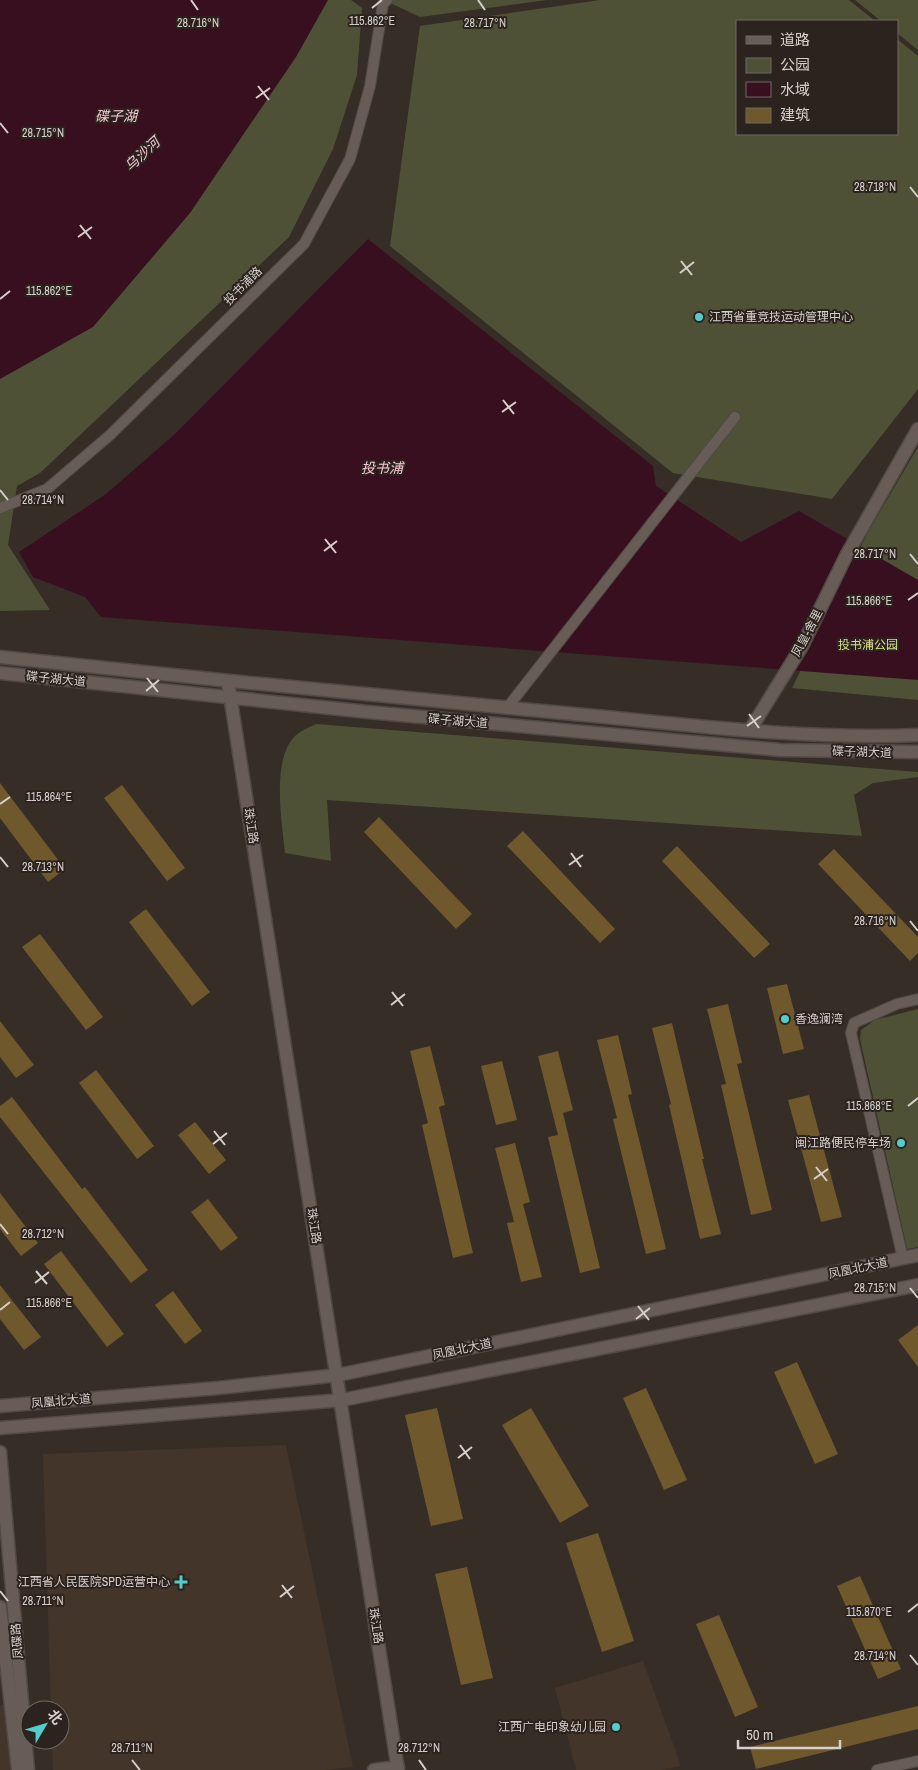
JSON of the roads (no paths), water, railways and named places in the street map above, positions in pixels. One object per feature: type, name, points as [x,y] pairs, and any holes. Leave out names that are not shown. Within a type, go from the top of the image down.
[{"type":"main road","name":"凤皇-舍里","points":[[750,730],[802,646],[846,556],[918,429]]},
{"type":"main road","name":"碟子湖大道","points":[[0,657],[228,682],[750,730],[870,737],[918,735]]},
{"type":"main road","name":"碟子湖大道","points":[[0,673],[368,712],[780,750],[918,752]]},
{"type":"main road","name":"珠江路","points":[[228,682],[342,1400],[398,1769]]},
{"type":"main road","name":"凤凰北大道","points":[[0,1406],[218,1388],[338,1375],[918,1255]]},
{"type":"main road","name":"凤凰北大道","points":[[0,1428],[342,1400],[918,1285]]},
{"type":"main road","name":"凤碟路","points":[[0,1452],[28,1770]]},
{"type":"main road","name":"凤碟路","points":[[0,1607],[18,1770]]},
{"type":"main road","points":[[374,1770],[398,1769]]},
{"type":"street","name":"投书浦路","points":[[0,508],[47,489],[110,435],[304,244],[350,159],[370,86],[383,4],[387,0]]},
{"type":"street","points":[[507,708],[735,417]]},
{"type":"street","points":[[903,1258],[851,1033],[854,1023],[870,1014],[918,999]]},
{"type":"street","points":[[878,1770],[918,1761]]},
{"type":"water","name":"碟子湖","points":[[0,0],[328,0],[296,57],[190,213],[93,327],[0,379]]},
{"type":"water","name":"投书浦","points":[[368,239],[653,466],[656,486],[741,542],[799,511],[918,580],[918,680],[101,617],[85,597],[33,577],[19,552],[106,494],[175,434]]},
{"type":"place","name":"江西省重竞技运动管理中心","points":[[699,317]]},
{"type":"place","name":"香逸澜湾","points":[[785,1019]]},
{"type":"place","name":"闽江路便民停车场","points":[[901,1143]]},
{"type":"place","name":"江西省人民医院SPD运营中心","points":[[181,1582]]},
{"type":"place","name":"江西广电印象幼儿园","points":[[616,1727]]},
{"type":"water label","name":"乌沙河","points":[[142,154]]},
{"type":"park label","name":"投书浦公园","points":[[868,645]]}]
